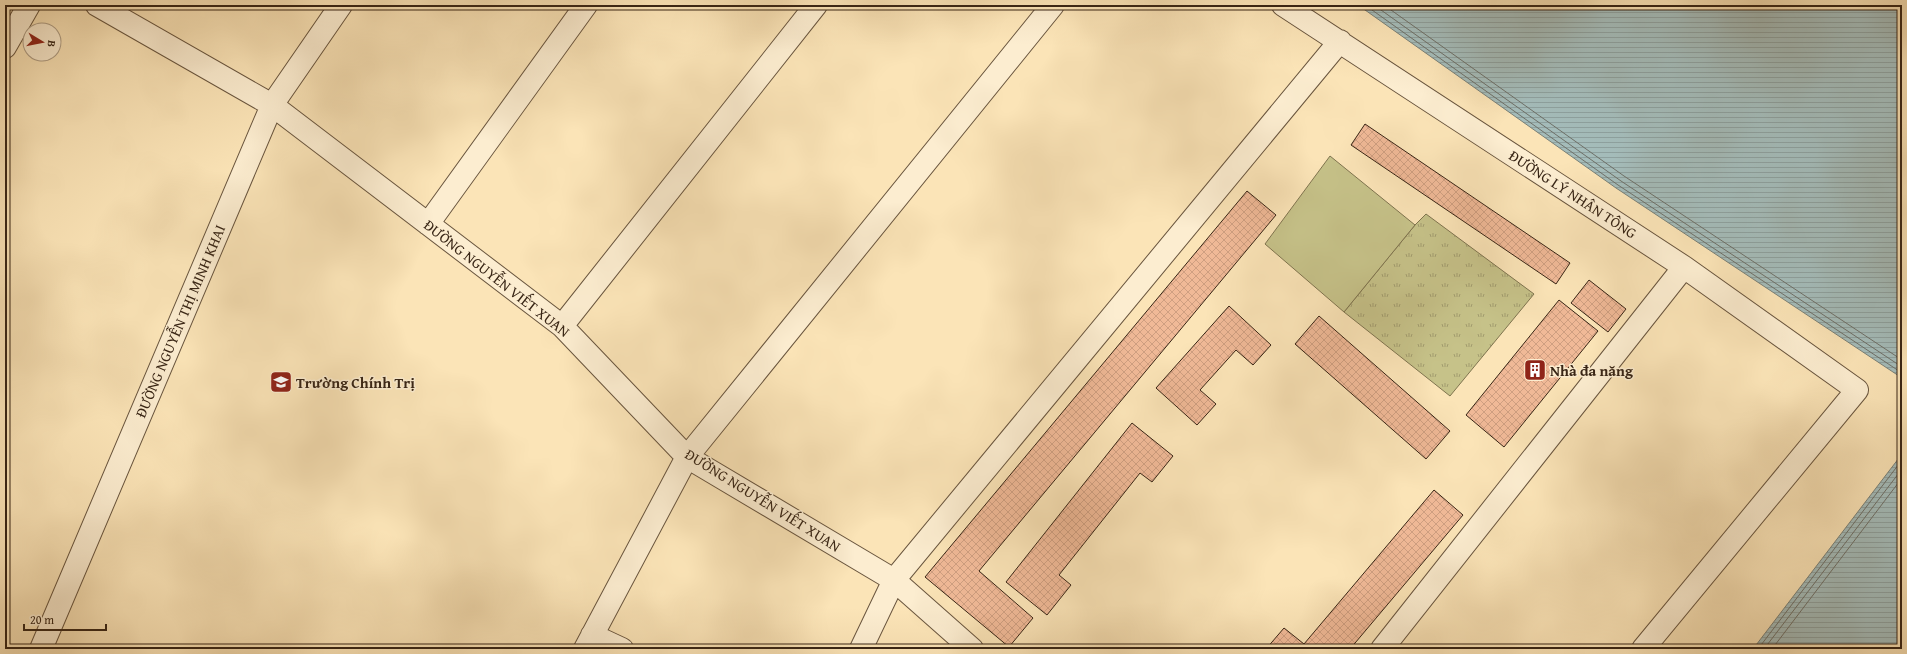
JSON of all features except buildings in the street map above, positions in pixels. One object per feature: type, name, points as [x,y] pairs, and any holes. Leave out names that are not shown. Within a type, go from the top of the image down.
[{"type":"street","points":[[5,47],[29,5]]},
{"type":"street","name":"ĐƯỜNG NGUYỄN VIẾT XUAN","points":[[97,5],[272,105],[562,326],[687,457],[894,580],[972,649]]},
{"type":"street","name":"ĐƯỜNG NGUYỄN THỊ MINH KHAI","points":[[41,649],[272,105],[341,5]]},
{"type":"street","points":[[428,224],[586,5]]},
{"type":"street","points":[[562,326],[816,5]]},
{"type":"street","points":[[622,649],[588,642],[687,457],[1053,5]]},
{"type":"street","name":"ĐƯỜNG LÝ NHÂN TÔNG","points":[[1283,5],[1684,267],[1857,390],[1643,649]]},
{"type":"street","points":[[861,649],[894,580],[1340,42]]},
{"type":"street","points":[[1382,649],[1684,267]]},
{"type":"green space","points":[[1330,156],[1415,225],[1344,312],[1265,244]]},
{"type":"green space","points":[[1426,214],[1534,294],[1450,396],[1344,312],[1415,225]]},
{"type":"water","points":[[1358,5],[1902,5],[1902,378],[1616,188]]},
{"type":"water","points":[[1902,454],[1902,649],[1753,649]]},
{"type":"place","name":"Nhà đa năng","points":[[1535,370]]},
{"type":"place","name":"Trường Chính Trị","points":[[281,382]]}]
